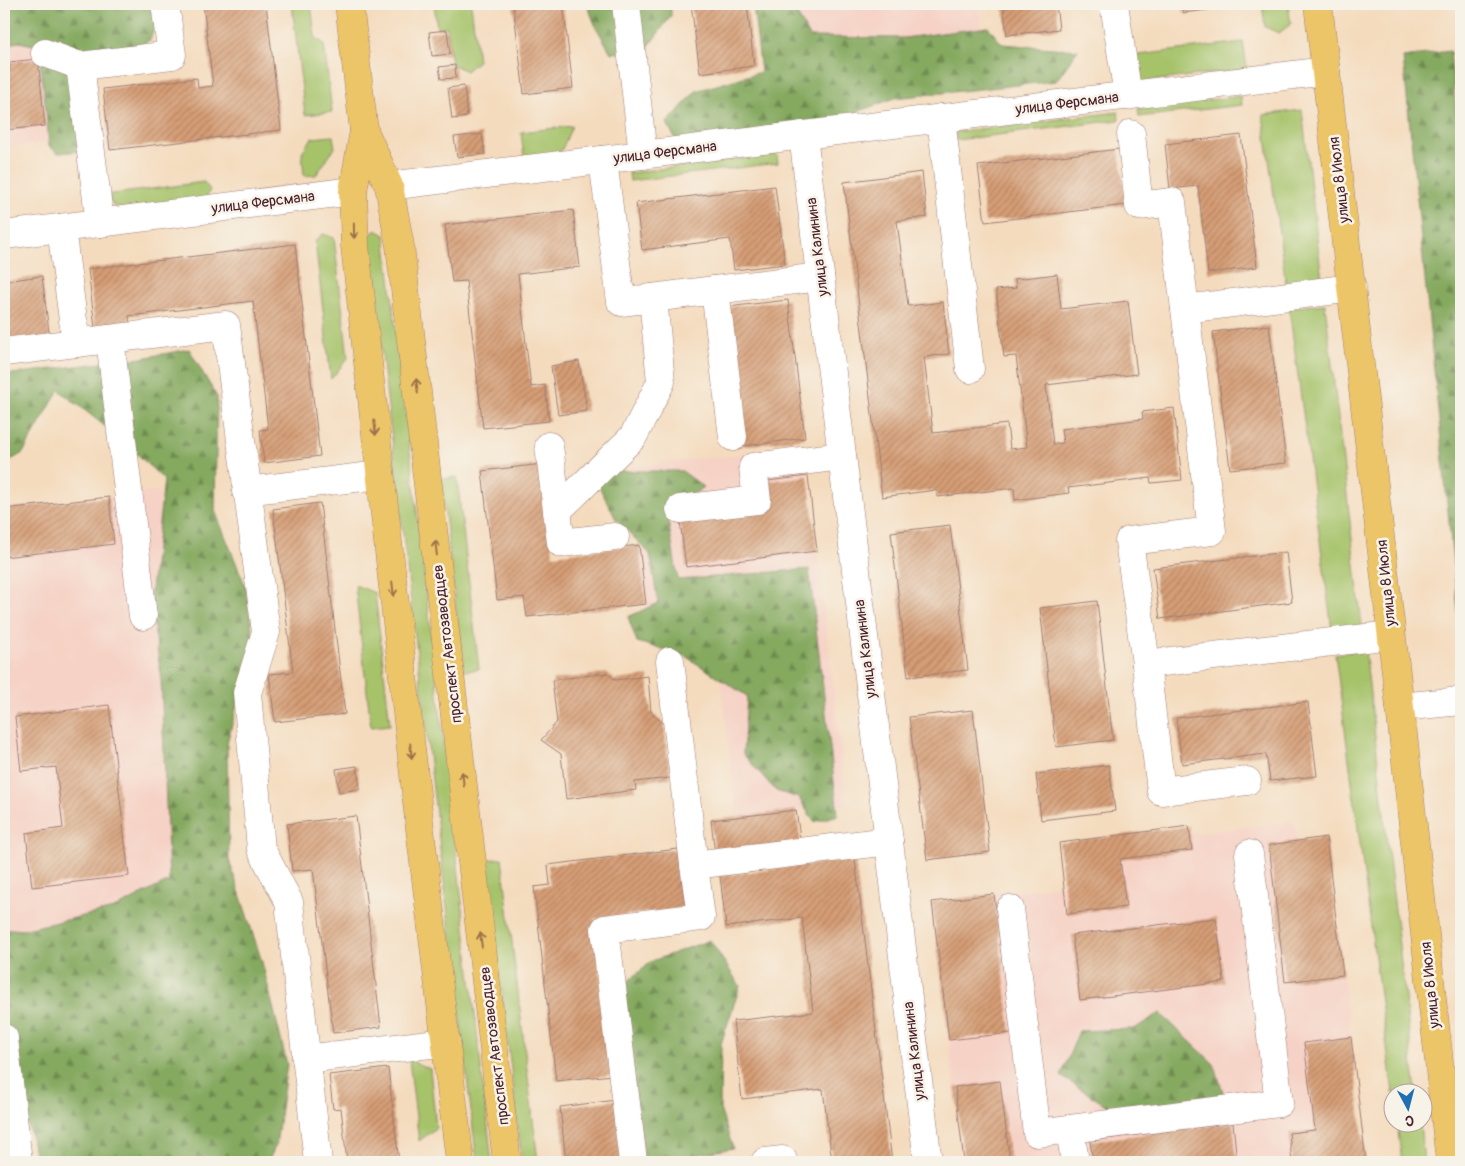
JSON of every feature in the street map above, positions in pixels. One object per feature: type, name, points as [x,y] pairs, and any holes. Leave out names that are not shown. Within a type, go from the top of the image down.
[{"type":"main road","name":"проспект Автозаводцев","points":[[349,4],[364,131],[353,192],[355,246],[460,1162]]},
{"type":"main road","name":"улица 8 Июля","points":[[1318,4],[1392,634],[1450,1162]]},
{"type":"main road","name":"проспект Автозаводцев","points":[[364,131],[389,186],[400,246],[507,1162]]},
{"type":"main road","name":"улица Ферсмана","points":[[353,192],[389,186]]},
{"type":"street","points":[[45,53],[80,66],[172,55],[165,4]]},
{"type":"street","points":[[626,4],[643,155]]},
{"type":"street","points":[[1114,4],[1128,96]]},
{"type":"street","points":[[80,66],[100,223]]},
{"type":"street","name":"улица Ферсмана","points":[[389,186],[1326,71]]},
{"type":"street","points":[[941,118],[970,369]]},
{"type":"street","points":[[1131,134],[1140,206],[1172,202],[1212,531],[1130,541],[1161,791],[1247,781]]},
{"type":"street","name":"улица Калинина","points":[[803,135],[928,1162]]},
{"type":"street","points":[[603,160],[620,302],[820,277]]},
{"type":"street","name":"улица Ферсмана","points":[[4,235],[353,192]]},
{"type":"street","points":[[61,228],[76,343]]},
{"type":"street","points":[[1185,308],[1352,288]]},
{"type":"street","points":[[715,290],[733,437]]},
{"type":"street","points":[[557,511],[633,437],[661,382],[653,298]]},
{"type":"street","points":[[4,352],[226,325],[246,491],[266,632],[247,694],[261,850],[289,902],[318,1162]]},
{"type":"street","points":[[110,339],[143,616]]},
{"type":"street","points":[[549,446],[561,543],[615,537]]},
{"type":"street","points":[[680,509],[757,500],[753,467],[842,456]]},
{"type":"street","points":[[246,491],[380,476]]},
{"type":"street","points":[[1146,664],[1392,634]]},
{"type":"street","points":[[633,1162],[605,929],[700,917],[670,661]]},
{"type":"street","points":[[1400,707],[1461,701]]},
{"type":"street","points":[[694,865],[889,841]]},
{"type":"street","points":[[1010,910],[1037,1133],[1279,1103],[1249,854]]},
{"type":"street","points":[[4,1038],[18,1162]]},
{"type":"street","points":[[306,1059],[446,1042]]},
{"type":"street","points":[[1070,1129],[1074,1162]]},
{"type":"shaded area","points":[[4,4],[46,4],[64,141],[4,148]]},
{"type":"shaded area","points":[[765,4],[978,4],[982,39],[772,65]]},
{"type":"shaded area","points":[[805,447],[847,804],[737,817],[714,621],[649,628],[630,467]]},
{"type":"shaded area","points":[[158,491],[222,1039],[4,954],[4,509]]},
{"type":"shaded area","points":[[1295,821],[1297,841],[1326,837],[1366,1162],[964,1162],[932,902],[1064,885],[1059,843],[1189,826],[1191,834]]},
{"type":"green space","points":[[4,4],[156,4],[157,22],[150,40],[123,53],[91,59],[83,151],[58,153],[49,146],[38,46],[19,42],[4,45]]},
{"type":"green space","points":[[292,4],[311,4],[315,37],[324,44],[332,112],[305,115]]},
{"type":"green space","points":[[434,4],[471,4],[478,61],[466,71],[452,64],[447,27],[437,28]]},
{"type":"green space","points":[[587,4],[671,4],[671,16],[645,51],[611,53],[596,27]]},
{"type":"green space","points":[[753,4],[791,4],[810,37],[904,38],[988,27],[1002,44],[1078,50],[1056,81],[895,98],[821,125],[685,158],[667,123],[696,91],[761,72]]},
{"type":"green space","points":[[1262,4],[1288,4],[1291,24],[1279,33],[1265,27]]},
{"type":"green space","points":[[1243,42],[1247,69],[1135,83],[1131,56]]},
{"type":"green space","points":[[1450,51],[1461,161],[1461,643],[1403,57]]},
{"type":"green space","points":[[1241,96],[1242,105],[1139,117],[1138,109]]},
{"type":"green space","points":[[1302,110],[1322,280],[1286,284],[1263,115]]},
{"type":"green space","points":[[1118,112],[1119,120],[956,140],[955,132]]},
{"type":"green space","points":[[572,126],[560,154],[524,158],[521,132]]},
{"type":"green space","points":[[333,136],[335,148],[316,175],[304,176],[302,152],[312,138]]},
{"type":"green space","points":[[777,154],[778,163],[630,181],[629,173]]},
{"type":"green space","points":[[204,182],[210,190],[206,198],[117,210],[106,195]]},
{"type":"green space","points":[[376,230],[385,235],[492,1162],[477,1162],[368,236]]},
{"type":"green space","points":[[323,234],[334,238],[348,358],[331,379],[315,241]]},
{"type":"green space","points":[[1325,304],[1362,626],[1332,630],[1289,308]]},
{"type":"green space","points":[[189,349],[217,397],[215,511],[245,585],[254,641],[227,743],[229,860],[262,962],[287,1064],[276,1145],[268,1162],[35,1162],[31,1136],[4,1047],[4,928],[22,930],[114,909],[169,881],[161,676],[150,599],[164,480],[125,442],[59,390],[23,453],[4,464],[4,375],[142,358]]},
{"type":"green space","points":[[591,471],[682,471],[704,487],[667,514],[678,580],[809,569],[838,815],[814,822],[799,798],[776,791],[743,754],[747,696],[685,656],[637,642],[628,617],[658,603],[650,554],[616,519]]},
{"type":"green space","points":[[457,477],[479,669],[463,671],[441,479]]},
{"type":"green space","points":[[355,585],[375,593],[390,725],[371,727]]},
{"type":"green space","points":[[1365,650],[1415,1084],[1392,1084],[1335,654]]},
{"type":"green space","points":[[502,858],[538,1162],[522,1162],[486,860]]},
{"type":"green space","points":[[710,940],[740,986],[721,1044],[720,1109],[733,1148],[659,1162],[645,1162],[620,988],[652,961]]},
{"type":"green space","points":[[1160,1013],[1214,1064],[1225,1098],[1116,1112],[1061,1076],[1079,1031],[1134,1029]]},
{"type":"green space","points":[[409,1060],[430,1069],[436,1128],[419,1141]]},
{"type":"green space","points":[[1398,1134],[1421,1134],[1424,1162],[1402,1162]]},
{"type":"building","points":[[203,4],[266,4],[281,130],[110,150],[103,89],[197,78],[198,88],[213,86]]},
{"type":"building","points":[[513,4],[563,4],[573,88],[524,94]]},
{"type":"building","points":[[691,4],[747,4],[754,66],[700,73]]},
{"type":"building","points":[[1003,4],[1056,4],[1059,29],[1007,35]]},
{"type":"building","points":[[1182,4],[1233,4],[1233,7],[1183,13]]},
{"type":"building","points":[[447,30],[450,54],[432,56],[429,32]]},
{"type":"building","points":[[38,59],[45,126],[4,130],[4,72],[10,72],[9,62]]},
{"type":"building","points":[[455,65],[456,78],[441,79],[439,67]]},
{"type":"building","points":[[464,86],[467,117],[452,119],[448,88]]},
{"type":"building","points":[[482,134],[485,154],[457,157],[454,137]]},
{"type":"building","points":[[1241,135],[1257,267],[1208,273],[1198,186],[1170,189],[1165,144]]},
{"type":"building","points":[[1119,149],[1126,205],[985,222],[978,166]]},
{"type":"building","points":[[922,172],[927,217],[897,221],[908,306],[943,302],[949,354],[924,357],[933,433],[1007,424],[1010,449],[1027,447],[1016,356],[1004,357],[996,290],[1016,288],[1015,279],[1057,274],[1061,309],[1128,301],[1137,374],[1046,385],[1053,444],[1063,443],[1061,429],[1143,419],[1142,412],[1174,408],[1182,480],[1151,483],[1150,478],[1068,488],[1069,493],[1015,500],[1014,488],[937,497],[936,490],[882,497],[844,182]]},
{"type":"building","points":[[775,186],[785,264],[734,270],[730,239],[642,250],[636,203]]},
{"type":"building","points":[[573,210],[580,267],[518,274],[531,387],[545,385],[549,421],[483,428],[466,281],[452,282],[445,225]]},
{"type":"building","points":[[295,244],[320,456],[264,463],[260,430],[268,429],[253,301],[129,316],[130,324],[95,328],[88,269]]},
{"type":"building","points":[[42,276],[50,340],[4,346],[4,281]]},
{"type":"building","points":[[788,300],[805,438],[744,446],[727,307]]},
{"type":"building","points":[[1269,325],[1286,463],[1230,469],[1213,332]]},
{"type":"building","points":[[579,361],[587,411],[558,415],[551,366]]},
{"type":"building","points":[[543,464],[553,555],[639,545],[646,604],[527,617],[524,597],[497,600],[482,471]]},
{"type":"building","points":[[808,476],[817,551],[686,567],[680,521],[761,482]]},
{"type":"building","points":[[109,497],[114,544],[4,557],[4,509]]},
{"type":"building","points":[[320,503],[345,714],[275,722],[269,674],[293,672],[273,509]]},
{"type":"building","points":[[950,525],[968,670],[908,677],[891,532]]},
{"type":"building","points":[[1286,552],[1292,602],[1160,619],[1153,568]]},
{"type":"building","points":[[1097,601],[1113,740],[1056,747],[1040,608]]},
{"type":"building","points":[[607,673],[615,680],[648,676],[651,712],[664,724],[670,778],[635,782],[636,790],[566,799],[561,754],[541,740],[557,722],[552,680]]},
{"type":"building","points":[[1308,702],[1317,776],[1270,781],[1266,754],[1182,764],[1176,718]]},
{"type":"building","points":[[109,705],[129,876],[32,887],[26,833],[63,828],[56,767],[21,771],[15,717]]},
{"type":"building","points":[[973,710],[990,852],[927,860],[909,717]]},
{"type":"building","points":[[1109,765],[1115,811],[1041,820],[1036,774]]},
{"type":"building","points":[[357,766],[360,789],[339,792],[336,769]]},
{"type":"building","points":[[796,810],[801,844],[715,854],[711,820]]},
{"type":"building","points":[[356,816],[381,1027],[333,1033],[313,869],[292,871],[287,824]]},
{"type":"building","points":[[1189,826],[1192,850],[1120,859],[1126,907],[1067,914],[1059,843]]},
{"type":"building","points":[[1326,837],[1343,975],[1285,982],[1269,845]]},
{"type":"building","points":[[678,849],[685,908],[594,919],[612,1075],[556,1081],[534,887],[550,885],[548,865]]},
{"type":"building","points":[[855,859],[892,1162],[832,1162],[823,1089],[742,1099],[733,1021],[813,1012],[802,918],[726,927],[720,876]]},
{"type":"building","points":[[994,894],[1011,1033],[949,1040],[932,902]]},
{"type":"building","points":[[1216,918],[1224,982],[1080,1000],[1072,935]]},
{"type":"building","points":[[1351,1037],[1366,1162],[1292,1162],[1289,1133],[1315,1130],[1304,1043]]},
{"type":"building","points":[[388,1068],[399,1162],[347,1162],[341,1108],[333,1109],[329,1075]]},
{"type":"building","points":[[1000,1081],[1010,1162],[964,1162],[955,1087]]},
{"type":"building","points":[[616,1100],[623,1162],[566,1162],[560,1107]]},
{"type":"building","points":[[1233,1123],[1237,1162],[1093,1162],[1090,1141]]}]
